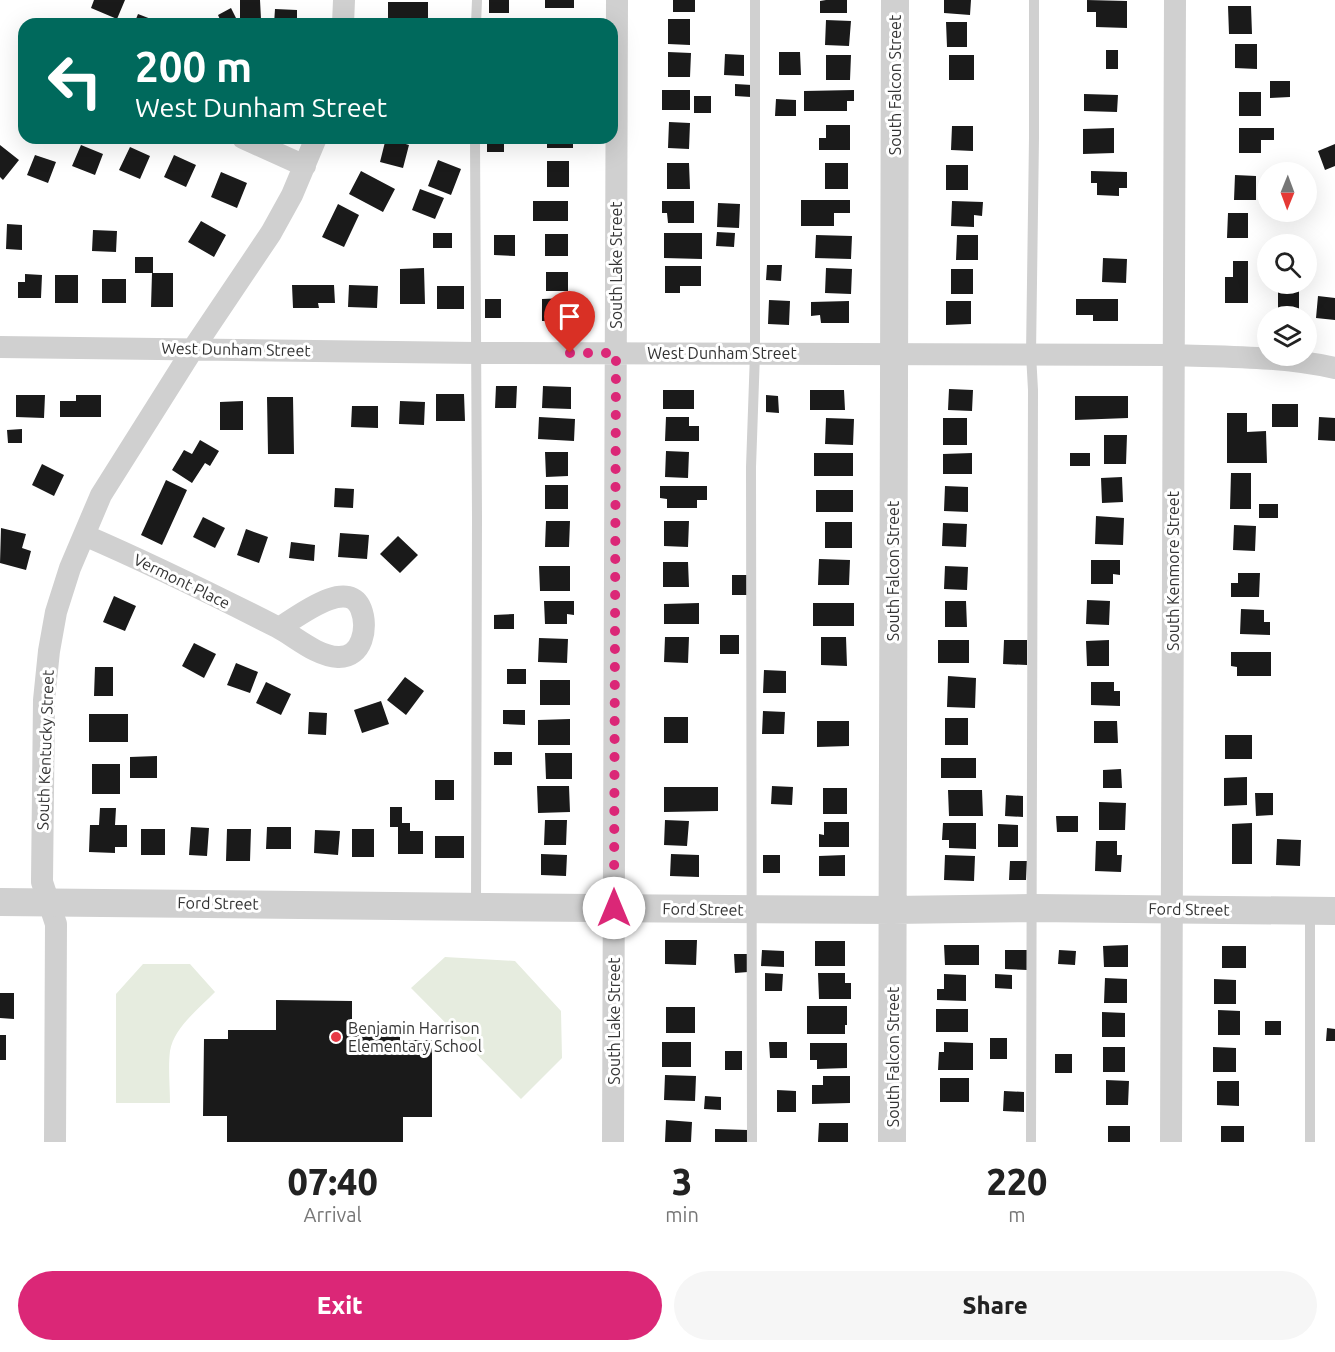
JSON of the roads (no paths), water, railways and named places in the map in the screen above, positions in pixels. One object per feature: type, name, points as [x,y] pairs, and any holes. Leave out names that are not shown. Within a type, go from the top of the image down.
[{"type":"street","points":[[343,18],[344,0]]},
{"type":"street","name":"South Lake Street","points":[[617,0],[617,18]]},
{"type":"street","name":"South Falcon Street","points":[[892,1142],[895,0]]},
{"type":"street","name":"South Kenmore Street","points":[[1171,1142],[1175,0]]},
{"type":"street","points":[[257,144],[305,165]]},
{"type":"street","name":"South Kentucky Street","points":[[55,1142],[56,924],[42,882],[44,700],[56,612],[70,568],[101,495],[193,349],[271,233],[314,144]]},
{"type":"street","name":"South Lake Street","points":[[613,1142],[617,144]]},
{"type":"street","name":"West Dunham Street","points":[[0,347],[476,353],[1173,355],[1264,357],[1313,363],[1335,369]]},
{"type":"street","name":"Vermont Place","points":[[84,535],[279,628]]},
{"type":"street","name":"Ford Street","points":[[0,902],[476,908],[1323,910]]},
{"type":"lane","points":[[476,18],[477,0]]},
{"type":"lane","points":[[752,1142],[755,0]]},
{"type":"lane","points":[[1031,1142],[1033,390],[1031,354],[1034,0]]},
{"type":"lane","points":[[475,144],[476,908]]},
{"type":"lane","points":[[1310,1142],[1323,910]]},
{"type":"place","name":"Benjamin Harrison Elementary School","points":[[336,1037]]}]
